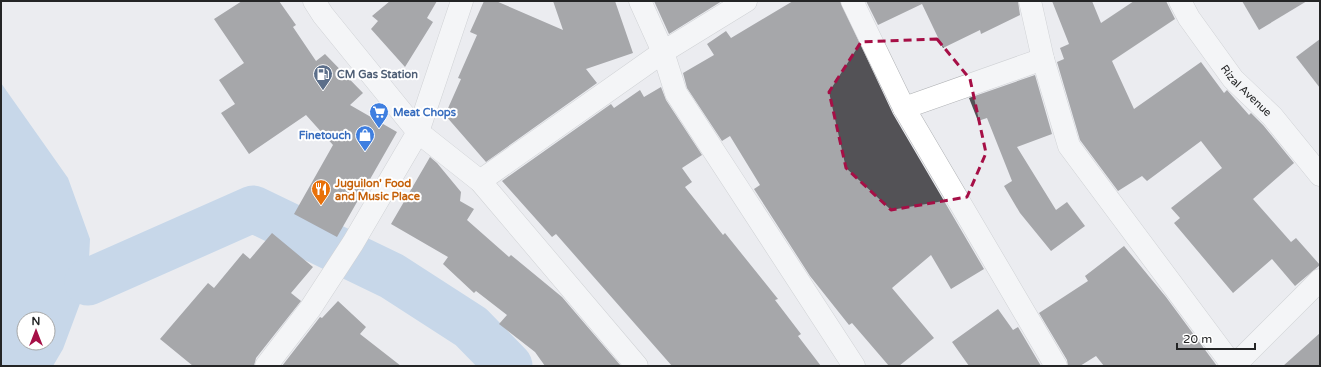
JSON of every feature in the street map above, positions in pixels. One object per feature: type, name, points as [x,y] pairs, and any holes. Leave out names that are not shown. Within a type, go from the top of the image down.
[{"type":"street","points":[[314,1],[323,15],[418,132],[480,182],[637,366]]},
{"type":"street","points":[[266,366],[310,308],[353,244],[418,132],[462,1]]},
{"type":"street","points":[[640,1],[663,52],[676,93],[854,366]]},
{"type":"street","points":[[480,182],[663,52],[746,1]]},
{"type":"street","points":[[852,1],[904,108],[1056,366]]},
{"type":"street","points":[[1030,1],[1043,59],[1069,146],[1233,366],[1320,280]]},
{"type":"street","name":"Rizal Avenue","points":[[1180,1],[1190,18],[1233,79],[1272,116],[1320,175]]},
{"type":"street","points":[[904,108],[1043,59]]},
{"type":"highlighted area","points":[[937,39],[970,79],[986,153],[967,197],[891,210],[846,168],[829,92],[861,42]]},
{"type":"water","points":[[1,83],[68,178],[90,239],[88,282],[63,349],[53,366],[1,366]]},
{"type":"building","points":[[242,1],[279,1],[296,25],[293,27],[316,61],[325,54],[363,93],[350,105],[397,132],[337,237],[294,214],[333,145],[306,115],[249,154],[221,113],[235,104],[219,80],[244,63],[214,19]]},
{"type":"building","points":[[390,1],[437,1],[427,18],[433,22],[405,67],[371,29],[378,21],[372,16]]},
{"type":"building","points":[[484,1],[496,1],[563,30],[553,1],[615,1],[633,53],[586,69],[597,83],[486,162],[445,115],[461,79],[458,78],[477,35],[470,32]]},
{"type":"building","points":[[654,1],[722,1],[669,34]]},
{"type":"building","points":[[793,1],[840,1],[893,114],[984,269],[951,289],[931,255],[892,288],[934,338],[899,366],[889,366],[852,323],[849,325],[810,276],[754,189],[760,185],[730,136],[722,141],[687,88],[683,73],[714,55],[707,44],[726,31],[731,38]]},
{"type":"building","points":[[866,1],[1018,1],[1020,15],[981,34],[980,30],[943,48],[922,4],[878,25]]},
{"type":"building","points":[[1052,1],[1092,1],[1101,23],[1134,1],[1166,1],[1175,19],[1112,61],[1134,109],[1201,62],[1224,93],[1227,90],[1249,115],[1251,113],[1263,125],[1294,163],[1253,199],[1291,242],[1296,238],[1320,265],[1295,286],[1272,259],[1233,293],[1174,223],[1180,218],[1171,208],[1222,168],[1201,141],[1147,181],[1142,176],[1118,191],[1080,140],[1057,62],[1064,59],[1060,48],[1069,44]]},
{"type":"building","points":[[1242,1],[1307,1],[1259,30]]},
{"type":"building","points":[[1320,39],[1320,88],[1296,57]]},
{"type":"building","points":[[1035,75],[1052,134],[1017,147],[1056,210],[1067,202],[1085,226],[1051,251],[1020,213],[1004,186],[1012,181],[987,118],[978,121],[969,98]]},
{"type":"building","points":[[661,87],[666,100],[702,155],[682,168],[692,182],[685,187],[723,235],[725,233],[778,299],[775,300],[801,334],[798,336],[821,366],[672,366],[556,234],[552,237],[502,181],[611,104],[614,108],[640,90],[644,97]]},
{"type":"building","points":[[430,157],[437,163],[461,192],[460,201],[474,209],[467,220],[509,257],[511,255],[562,297],[621,366],[545,366],[535,352],[499,324],[507,315],[476,291],[474,293],[443,264],[448,257],[391,224]]},
{"type":"building","points":[[272,233],[313,267],[291,293],[301,301],[256,358],[254,366],[193,366],[160,339],[208,283],[214,288],[243,253],[250,259]]},
{"type":"building","points":[[1124,246],[1166,297],[1217,366],[1104,366],[1096,356],[1080,366],[1068,366],[1067,360],[1039,313],[1088,281],[1085,276]]},
{"type":"building","points":[[338,301],[366,327],[360,334],[401,366],[282,366],[320,317],[322,318]]},
{"type":"building","points":[[998,309],[1013,330],[1018,327],[1041,366],[969,366],[952,342]]},
{"type":"building","points":[[1320,333],[1320,366],[1283,366]]},
{"type":"waterway","points":[[88,282],[253,209],[392,276],[471,327],[509,366]]},
{"type":"place","name":"CM Gas Station","points":[[323,91]]},
{"type":"place","name":"Meat Chops","points":[[379,129]]},
{"type":"place","name":"Finetouch","points":[[365,152]]},
{"type":"place","name":"Juguilon' Food and Music Place","points":[[321,206]]}]
